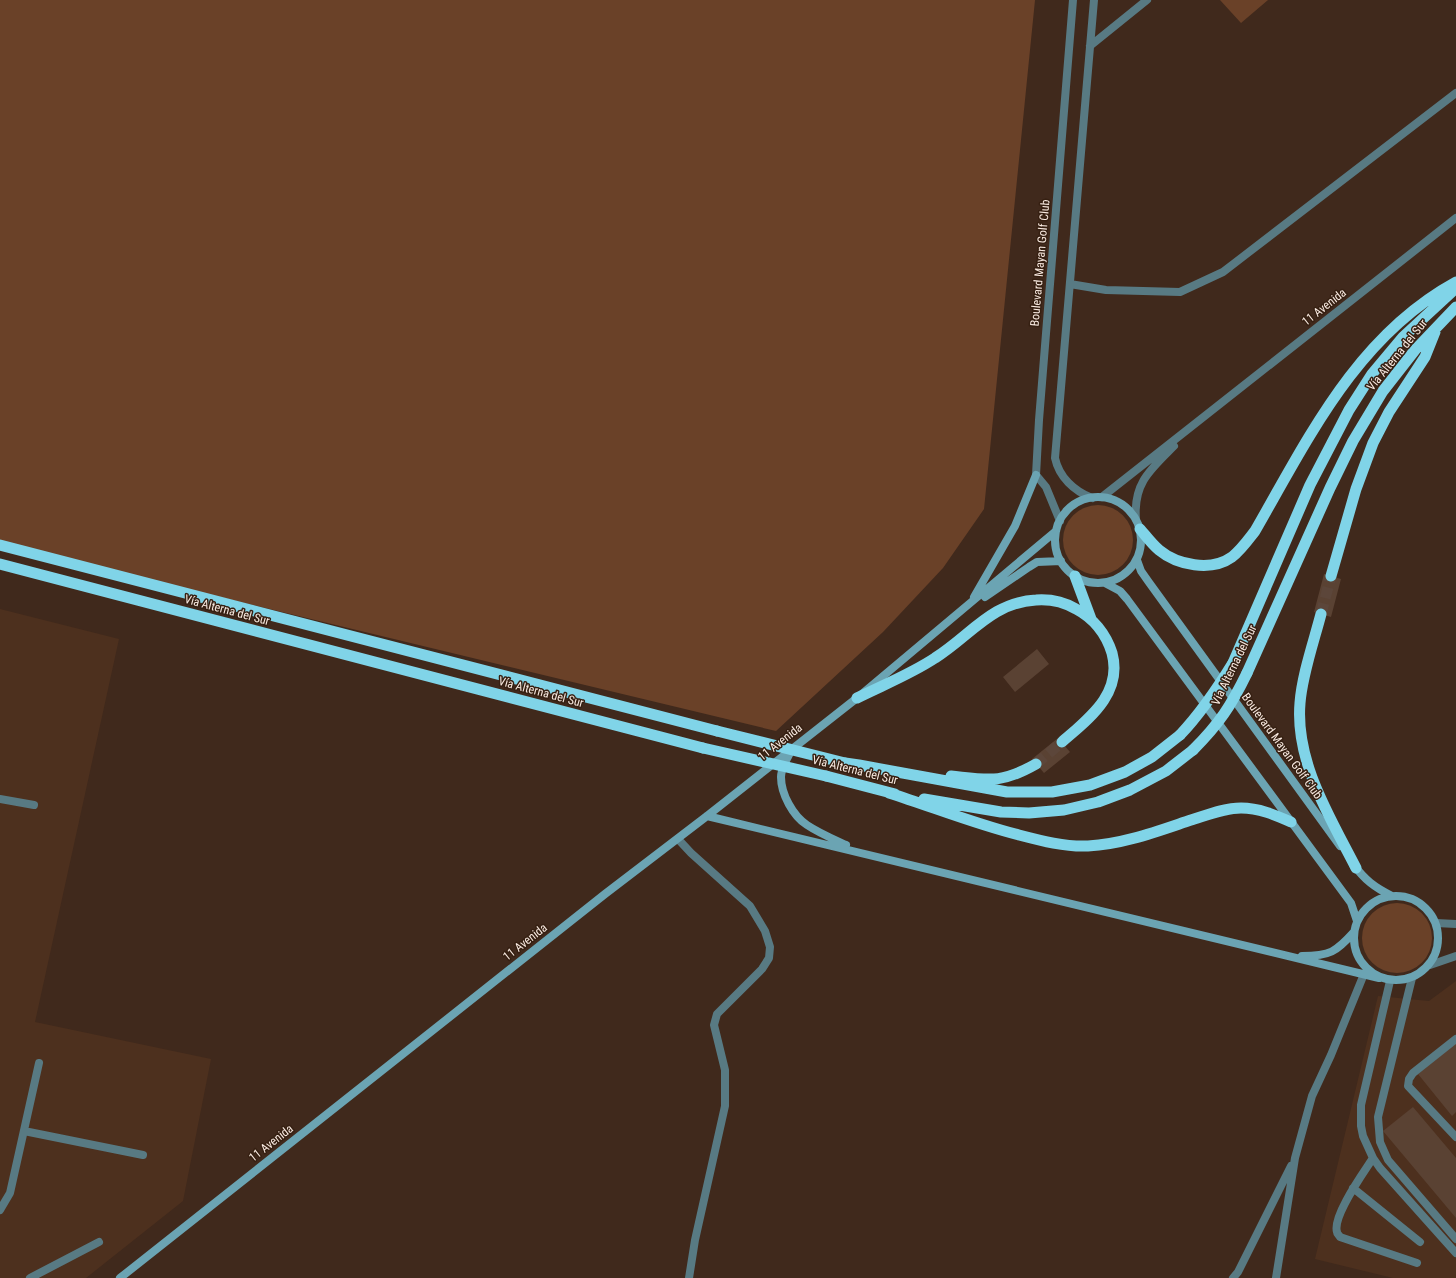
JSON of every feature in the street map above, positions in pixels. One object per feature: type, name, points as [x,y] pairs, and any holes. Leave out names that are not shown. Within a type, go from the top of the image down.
[{"type":"highway","points":[[1138,524],[1160,551],[1180,561],[1190,564],[1214,564],[1232,557],[1247,542],[1255,531],[1315,427],[1347,378],[1380,340],[1401,320],[1423,303],[1456,282]]},
{"type":"highway","name":"Vía Alterna del Sur","points":[[0,545],[845,763],[1007,792],[1052,792],[1090,785],[1125,772],[1152,757],[1180,735],[1209,702],[1233,663],[1310,485],[1349,410],[1372,374],[1403,337],[1456,288]]},
{"type":"highway","name":"Vía Alterna del Sur","points":[[0,564],[704,748],[826,776],[889,793],[1001,812],[1029,813],[1064,810],[1098,802],[1130,790],[1166,771],[1211,732],[1225,714],[1247,672],[1330,488],[1353,441],[1382,391],[1415,350],[1456,306]]},
{"type":"highway","points":[[1331,576],[1356,489],[1373,443],[1389,412],[1425,357],[1438,324]]},
{"type":"highway","points":[[1075,576],[1091,619]]},
{"type":"highway","points":[[857,698],[935,658],[1003,607],[1014,603],[1043,599],[1056,601],[1072,606],[1091,619],[1100,629],[1112,653],[1114,670],[1111,685],[1097,711],[1062,742]]},
{"type":"highway","points":[[1321,614],[1300,695],[1299,715],[1302,741],[1308,765],[1314,780],[1356,868]]},
{"type":"highway","points":[[858,765],[991,780],[1006,778],[1022,772],[1036,764]]},
{"type":"highway","points":[[889,793],[997,830],[1067,845],[1088,846],[1123,841],[1217,812],[1241,808],[1250,808],[1270,813],[1291,822]]},
{"type":"main road","points":[[971,602],[1015,526],[1036,475]]},
{"type":"main road","points":[[1102,497],[1122,504],[1130,511],[1138,524],[1142,539],[1137,560],[1132,568],[1115,580],[1105,583],[1089,582],[1075,576],[1067,570],[1057,552],[1055,541],[1056,531],[1060,521],[1065,512],[1082,500],[1102,497]]},
{"type":"main road","name":"11 Avenida","points":[[120,1278],[605,894],[678,839],[857,698],[1056,531]]},
{"type":"main road","name":"Boulevard Mayan Golf Club","points":[[1137,560],[1141,571],[1148,581],[1356,868],[1374,887],[1392,896]]},
{"type":"main road","name":"11 Avenida","points":[[945,624],[1033,564],[1043,561],[1061,561]]},
{"type":"main road","points":[[1105,583],[1120,591],[1127,599],[1351,903],[1357,921]]},
{"type":"main road","points":[[792,748],[784,764],[781,776],[789,805],[796,816],[806,825],[857,851]]},
{"type":"main road","points":[[707,816],[857,851],[1390,981],[1401,981],[1422,973],[1436,956],[1439,945],[1439,934],[1431,913],[1423,905],[1403,896],[1392,896],[1380,899],[1371,904],[1357,921],[1354,932],[1354,943],[1357,954],[1362,964],[1370,972],[1380,978]]},
{"type":"main road","points":[[1288,956],[1319,956],[1330,953],[1341,946],[1354,932]]},
{"type":"street","name":"Boulevard Mayan Golf Club","points":[[1036,475],[1073,0]]},
{"type":"street","points":[[1092,498],[1083,494],[1064,478],[1057,468],[1055,458],[1094,0]]},
{"type":"street","points":[[1090,46],[1147,0]]},
{"type":"street","points":[[1070,284],[1106,290],[1180,292],[1223,272],[1456,93]]},
{"type":"street","name":"11 Avenida","points":[[1102,497],[1456,218]]},
{"type":"street","name":"11 Avenida","points":[[1138,524],[1136,500],[1138,491],[1145,476],[1206,414]]},
{"type":"street","points":[[1036,475],[1046,487],[1060,521]]},
{"type":"street","points":[[0,799],[34,805]]},
{"type":"street","points":[[678,839],[691,853],[750,906],[764,931],[770,947],[769,958],[762,969],[717,1014],[714,1025],[725,1070],[725,1106],[695,1240],[689,1278]]},
{"type":"street","points":[[1436,923],[1456,924]]},
{"type":"street","points":[[1430,965],[1456,956]]},
{"type":"street","points":[[1276,1278],[1295,1158],[1312,1096],[1331,1055],[1364,974]]},
{"type":"street","points":[[1412,978],[1378,1117],[1378,1134],[1384,1151],[1394,1169],[1456,1239]]},
{"type":"street","points":[[1390,981],[1361,1105],[1361,1126],[1363,1136],[1373,1158],[1380,1168],[1456,1253]]},
{"type":"street","points":[[1456,1039],[1413,1073],[1409,1079],[1408,1086],[1456,1137]]},
{"type":"street","points":[[0,1210],[10,1193],[39,1063]]},
{"type":"street","points":[[24,1131],[143,1155]]},
{"type":"street","points":[[1232,1278],[1238,1272],[1295,1158]]},
{"type":"street","points":[[1373,1158],[1353,1188],[1337,1224],[1337,1232],[1340,1237],[1417,1264]]},
{"type":"street","points":[[1353,1188],[1420,1242]]},
{"type":"street","points":[[30,1278],[99,1242]]},
{"type":"shaded area","points":[[0,0],[1035,0],[984,509],[943,568],[883,632],[776,731],[0,544]]},
{"type":"shaded area","points":[[1220,0],[1268,0],[1241,23]]},
{"type":"shaded area","points":[[1098,505],[1111,508],[1123,515],[1130,527],[1133,540],[1130,553],[1123,565],[1111,572],[1098,575],[1085,572],[1073,565],[1066,553],[1063,540],[1066,527],[1073,515],[1085,508]]},
{"type":"shaded area","points":[[0,609],[119,639],[35,1022],[211,1059],[183,1201],[86,1278],[0,1278]]},
{"type":"shaded area","points":[[1397,903],[1410,906],[1422,913],[1429,925],[1432,938],[1429,951],[1422,963],[1410,970],[1397,973],[1384,970],[1372,963],[1365,951],[1362,938],[1365,925],[1372,913],[1384,906]]},
{"type":"shaded area","points":[[1456,981],[1456,1278],[1393,1278],[1315,1259],[1378,996],[1429,1001]]},
{"type":"building","points":[[1324,574],[1341,579],[1331,617],[1314,612]]},
{"type":"building","points":[[1037,649],[1049,664],[1015,692],[1003,677]]},
{"type":"building","points":[[1058,738],[1070,752],[1044,773],[1032,759]]},
{"type":"building","points":[[1456,1043],[1456,1112],[1452,1116],[1418,1074]]},
{"type":"building","points":[[1413,1107],[1456,1158],[1456,1218],[1383,1131]]},
{"type":"tunnel","points":[[1321,614],[1331,576]]},
{"type":"tunnel","points":[[1036,764],[1062,742]]}]
